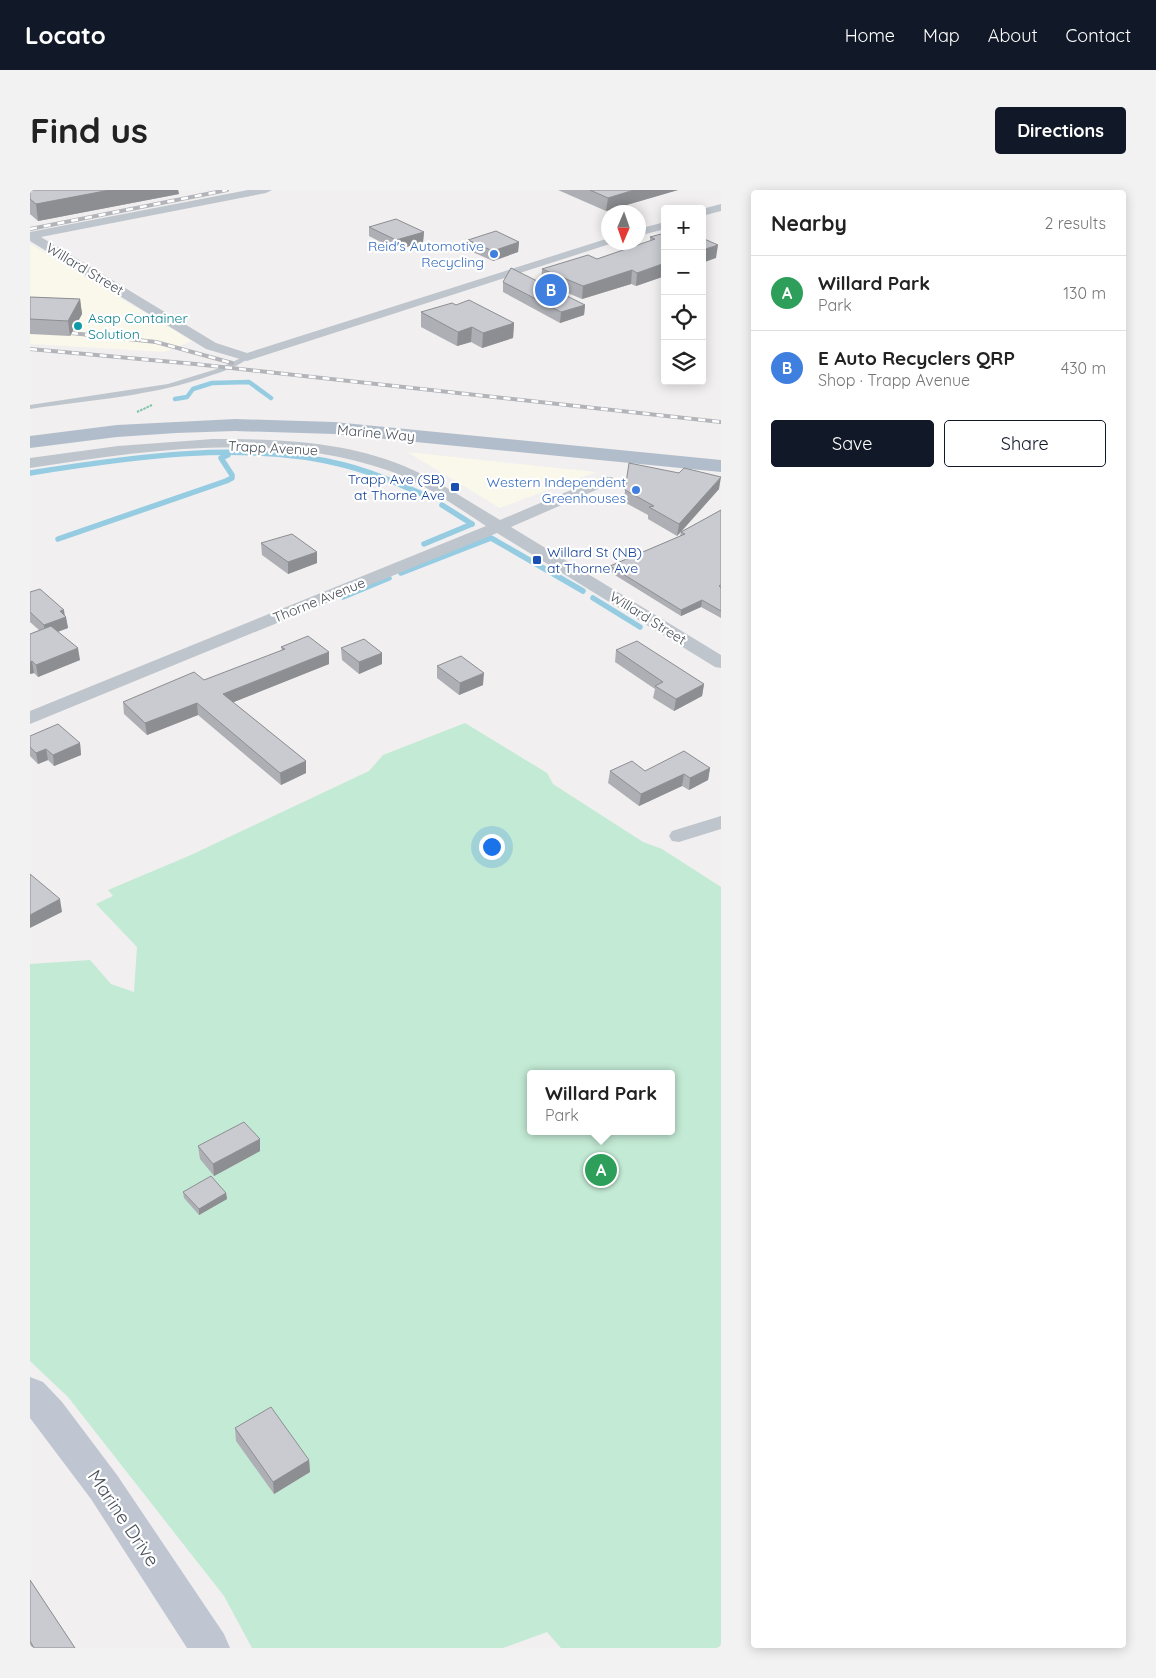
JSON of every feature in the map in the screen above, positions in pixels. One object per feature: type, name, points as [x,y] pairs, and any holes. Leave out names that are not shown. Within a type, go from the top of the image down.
[{"type":"main road","name":"Marine Way","points":[[30,428],[156,415],[265,415],[394,423],[721,456]]},
{"type":"main road","name":"Marine Way","points":[[30,442],[176,426],[235,425],[314,428],[721,466]]},
{"type":"street","points":[[30,236],[266,190]]},
{"type":"street","points":[[706,212],[721,206]]},
{"type":"street","points":[[646,231],[661,227]]},
{"type":"street","name":"Willard Street","points":[[30,236],[211,346],[247,357]]},
{"type":"street","points":[[247,357],[601,245]]},
{"type":"street","name":"Trapp Avenue","points":[[30,463],[127,451],[199,446],[262,445],[337,452],[392,467],[431,485],[499,526]]},
{"type":"street","name":"Thorne Avenue","points":[[30,718],[607,480]]},
{"type":"street","name":"Willard Street","points":[[499,526],[721,663]]},
{"type":"street","points":[[679,836],[721,822]]},
{"type":"street","name":"Marine Drive","points":[[30,1393],[50,1413],[104,1487],[210,1648]]},
{"type":"lane","points":[[30,407],[123,394],[177,383],[221,370],[247,357]]},
{"type":"shaded area","points":[[30,244],[192,341],[164,352],[30,344]]},
{"type":"shaded area","points":[[407,452],[596,472],[500,508]]},
{"type":"green space","points":[[465,723],[547,773],[553,784],[643,842],[662,849],[721,887],[721,1648],[561,1648],[547,1632],[503,1648],[252,1648],[224,1596],[68,1397],[30,1361],[30,964],[90,960],[111,984],[134,992],[137,947],[96,904],[113,896],[108,890],[191,855],[369,771],[383,755]]},
{"type":"building","points":[[30,190],[110,190],[36,204],[30,199]]},
{"type":"building","points":[[590,190],[634,190],[608,198]]},
{"type":"building","points":[[396,219],[424,232],[396,240],[369,227]]},
{"type":"building","points":[[496,231],[519,242],[493,251],[468,240]]},
{"type":"building","points":[[661,234],[661,264],[637,273],[632,270],[583,286],[542,269],[588,255],[597,259],[623,250],[646,250],[646,242],[655,239],[650,237]]},
{"type":"building","points":[[706,240],[718,245],[706,249]]},
{"type":"building","points":[[511,268],[585,305],[561,312],[503,282]]},
{"type":"building","points":[[30,297],[80,299],[68,321],[30,319]]},
{"type":"building","points":[[469,300],[514,323],[483,333],[472,327],[458,332],[421,312],[452,303],[456,305]]},
{"type":"building","points":[[629,463],[679,473],[684,468],[721,477],[679,524],[649,507],[654,506],[625,490]]},
{"type":"building","points":[[721,510],[721,585],[719,586],[721,588],[721,611],[702,600],[681,610],[610,566],[685,534],[681,532]]},
{"type":"building","points":[[292,534],[317,552],[288,562],[261,543]]},
{"type":"building","points":[[40,589],[64,610],[60,611],[66,617],[44,625],[30,612],[30,592]]},
{"type":"building","points":[[51,626],[78,648],[36,665],[32,661],[30,662],[30,634]]},
{"type":"building","points":[[308,636],[329,652],[223,694],[306,761],[280,773],[197,703],[145,723],[123,702],[194,672],[204,680],[285,649],[281,647]]},
{"type":"building","points":[[364,639],[382,653],[359,662],[341,648]]},
{"type":"building","points":[[637,641],[704,684],[676,699],[655,686],[663,682],[616,650]]},
{"type":"building","points":[[461,656],[484,673],[460,683],[437,666]]},
{"type":"building","points":[[58,724],[80,743],[53,755],[46,749],[36,753],[30,747],[30,736]]},
{"type":"building","points":[[684,751],[710,768],[690,778],[684,774],[641,794],[610,771],[632,761],[645,771]]},
{"type":"building","points":[[30,874],[60,899],[30,915]]},
{"type":"building","points":[[244,1122],[260,1139],[213,1164],[198,1146]]},
{"type":"building","points":[[211,1176],[226,1193],[199,1209],[183,1192]]},
{"type":"building","points":[[271,1407],[309,1460],[273,1482],[235,1428]]},
{"type":"building","points":[[30,1580],[75,1648],[34,1648],[30,1641]]},
{"type":"waterway","points":[[175,399],[187,397],[193,389],[212,383],[249,382],[271,398]]},
{"type":"waterway","points":[[30,473],[147,457],[228,452],[267,453],[306,458],[356,468],[433,499]]},
{"type":"waterway","points":[[58,539],[226,481],[232,478],[232,475],[221,458],[228,455]]},
{"type":"waterway","points":[[424,544],[472,524],[442,505]]},
{"type":"waterway","points":[[401,573],[491,538],[583,591]]},
{"type":"waterway","points":[[343,597],[389,578]]},
{"type":"waterway","points":[[593,598],[640,627]]},
{"type":"railway","points":[[30,229],[227,190]]},
{"type":"railway","points":[[71,333],[156,342],[232,363]]},
{"type":"railway","points":[[30,349],[195,364],[721,422]]},
{"type":"place","name":"Reid's Automotive Recycling","points":[[494,254]]},
{"type":"place","name":"E Auto Recyclers QRP","points":[[551,290]]},
{"type":"place","name":"Asap Container Solution","points":[[78,326]]},
{"type":"place","name":"Trapp Ave (SB) at Thorne Ave","points":[[455,487]]},
{"type":"place","name":"Western Independent Greenhouses","points":[[636,490]]},
{"type":"place","name":"Willard St (NB) at Thorne Ave","points":[[537,560]]},
{"type":"place","name":"Willard Park","points":[[601,1170]]}]
